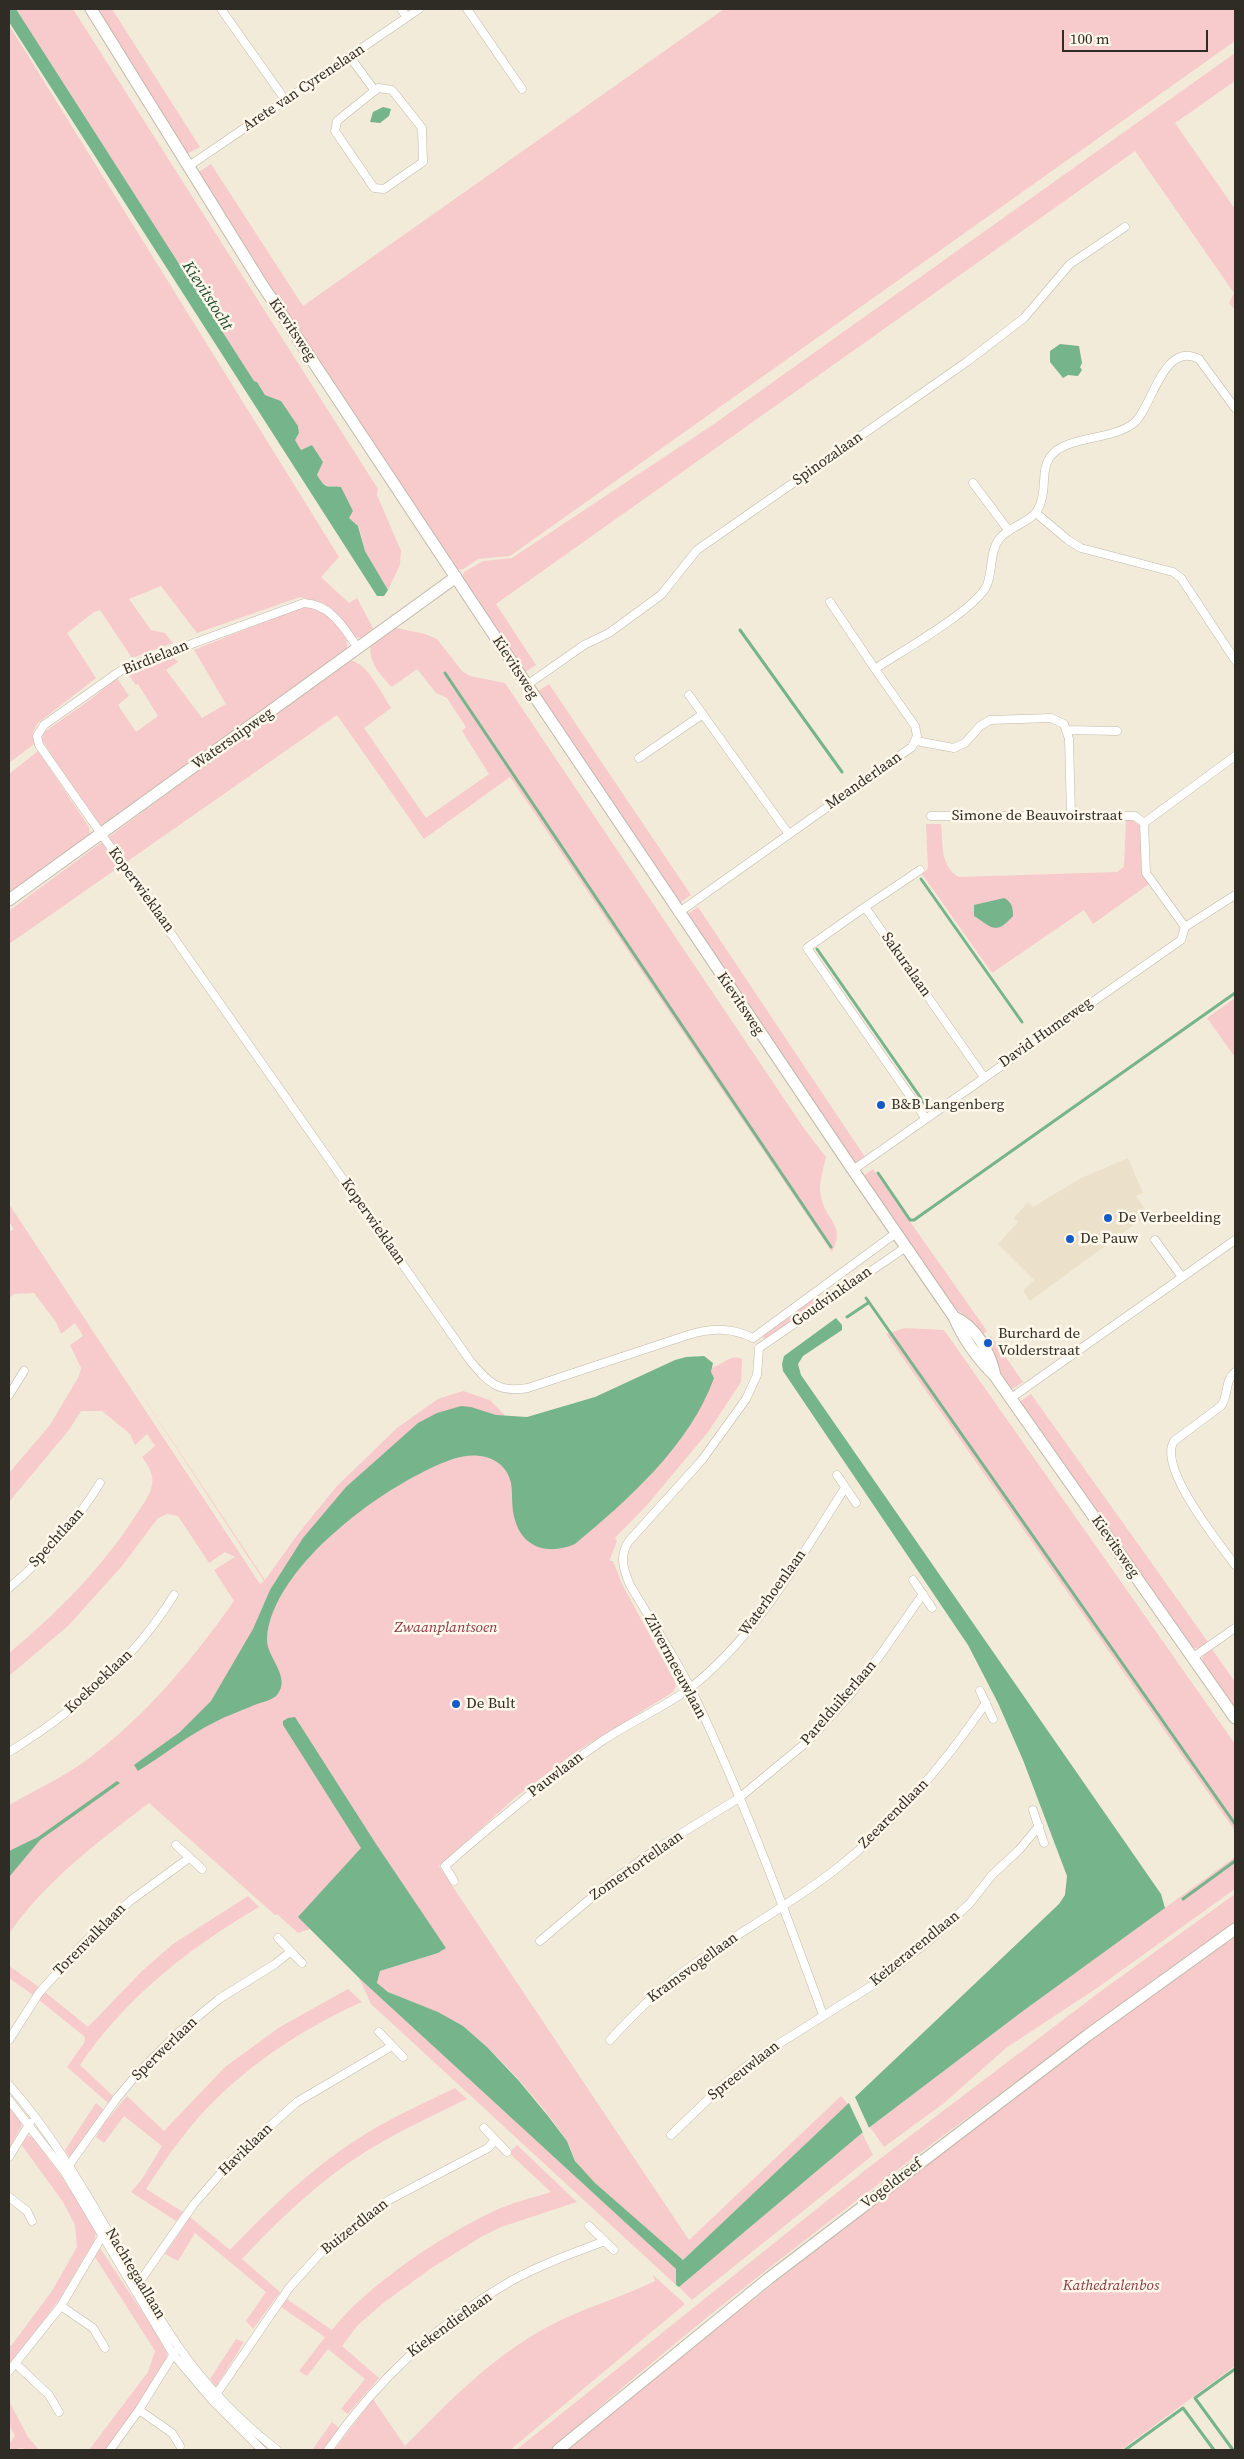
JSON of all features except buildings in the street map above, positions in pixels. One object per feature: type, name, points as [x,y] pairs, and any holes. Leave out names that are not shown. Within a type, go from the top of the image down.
[{"type":"street","name":"Kievitsweg","points":[[91,9],[261,282],[678,913],[954,1317],[986,1367],[996,1376],[1235,1718]]},
{"type":"street","points":[[220,9],[286,101]]},
{"type":"street","points":[[401,9],[407,17]]},
{"type":"street","name":"Arete van Cyrenelaan","points":[[189,166],[419,9]]},
{"type":"street","points":[[467,9],[522,90]]},
{"type":"street","points":[[350,57],[375,91]]},
{"type":"street","points":[[378,88],[392,90],[422,128],[423,162],[384,189],[374,188],[335,131],[337,122],[375,91],[378,88]]},
{"type":"street","name":"Spinozalaan","points":[[526,685],[584,645],[609,633],[661,594],[697,550],[975,356],[1024,318],[1070,264],[1125,227]]},
{"type":"street","points":[[875,669],[974,603],[986,585],[992,552],[1000,538],[1036,513],[1045,491],[1045,470],[1050,457],[1063,446],[1117,432],[1134,423],[1164,370],[1180,356],[1191,354],[1199,359],[1235,408]]},
{"type":"street","points":[[973,483],[1009,531]]},
{"type":"street","points":[[1036,513],[1068,540],[1081,548],[1173,572],[1181,578],[1235,660]]},
{"type":"street","name":"Watersnipweg","points":[[9,900],[456,577]]},
{"type":"street","name":"Meanderlaan","points":[[678,913],[788,833],[909,750],[916,741],[915,726],[830,602]]},
{"type":"street","name":"Birdielaan","points":[[100,834],[39,745],[37,736],[44,725],[100,684],[123,669],[304,603],[325,608],[335,616],[358,648]]},
{"type":"street","points":[[689,695],[788,833]]},
{"type":"street","points":[[639,758],[703,714]]},
{"type":"street","points":[[916,741],[954,748],[965,743],[980,726],[990,720],[1051,718],[1064,724],[1067,730],[1071,815]]},
{"type":"street","points":[[1067,730],[1118,731]]},
{"type":"street","points":[[1144,823],[1235,756]]},
{"type":"street","name":"Simone de Beauvoirstraat","points":[[931,816],[1135,816],[1144,823],[1146,873],[1184,927]]},
{"type":"street","name":"Koperwieklaan","points":[[100,834],[169,927],[241,1034],[470,1362],[487,1381],[501,1388],[513,1390],[528,1388],[688,1334],[712,1329],[741,1332],[753,1338]]},
{"type":"street","points":[[920,870],[807,948],[926,1118]]},
{"type":"street","name":"David Humeweg","points":[[853,1170],[1181,940],[1184,927],[1235,895]]},
{"type":"street","name":"Sakuralaan","points":[[865,907],[984,1077]]},
{"type":"street","name":"Goudvinklaan","points":[[753,1338],[896,1233]]},
{"type":"street","points":[[1155,1240],[1182,1278]]},
{"type":"street","points":[[1011,1398],[1235,1240]]},
{"type":"street","name":"Goudvinklaan","points":[[759,1348],[906,1247]]},
{"type":"street","points":[[753,1338],[759,1348]]},
{"type":"street","name":"Zilvermeeuwlaan","points":[[759,1348],[758,1375],[746,1399],[702,1460],[624,1548],[622,1556],[624,1572],[630,1585],[690,1688],[739,1798],[784,1906],[823,2015]]},
{"type":"street","points":[[9,1395],[24,1371]]},
{"type":"street","points":[[1235,1372],[1229,1379],[1225,1401],[1221,1406],[1174,1440],[1170,1446],[1182,1488],[1201,1521],[1235,1565]]},
{"type":"street","points":[[837,1476],[856,1503]]},
{"type":"street","name":"Spechtlaan","points":[[9,1588],[56,1542],[85,1507],[100,1483]]},
{"type":"street","name":"Waterhoenlaan","points":[[690,1688],[734,1646],[770,1602],[846,1488]]},
{"type":"street","points":[[913,1580],[932,1608]]},
{"type":"street","name":"Parelduikerlaan","points":[[739,1798],[808,1741],[881,1654],[923,1594]]},
{"type":"street","name":"Koekoeklaan","points":[[9,1752],[39,1734],[79,1704],[138,1646],[174,1595]]},
{"type":"street","points":[[1192,1658],[1235,1628]]},
{"type":"street","name":"Pauwlaan","points":[[454,1881],[445,1866],[503,1815],[604,1740],[690,1688]]},
{"type":"street","points":[[980,1691],[993,1719]]},
{"type":"street","name":"Zeearendlaan","points":[[784,1906],[836,1869],[876,1835],[911,1801],[946,1759],[986,1703]]},
{"type":"street","name":"Zomertortellaan","points":[[540,1941],[612,1881],[659,1847],[739,1798]]},
{"type":"street","points":[[1033,1810],[1044,1844]]},
{"type":"street","name":"Keizerarendlaan","points":[[823,2015],[876,1983],[936,1936],[970,1903],[992,1875],[1019,1850],[1038,1826]]},
{"type":"street","points":[[176,1845],[202,1869]]},
{"type":"street","name":"Torenvalklaan","points":[[9,2040],[39,1993],[84,1943],[130,1900],[189,1858]]},
{"type":"street","name":"Kramsvogellaan","points":[[610,2040],[639,2009],[676,1978],[784,1906]]},
{"type":"street","name":"Vogeldreef","points":[[558,2450],[768,2279],[1088,2035],[1235,1929]]},
{"type":"street","points":[[278,1938],[302,1963]]},
{"type":"street","name":"Sperwerlaan","points":[[66,2168],[138,2073],[178,2033],[219,1999],[275,1964],[290,1952]]},
{"type":"street","name":"Spreeuwlaan","points":[[671,2135],[728,2081],[761,2055],[823,2015]]},
{"type":"street","points":[[379,2032],[403,2057]]},
{"type":"street","name":"Haviklaan","points":[[134,2290],[194,2204],[232,2160],[297,2102],[392,2046]]},
{"type":"street","name":"Nachtegaallaan","points":[[9,2085],[34,2114],[66,2168],[102,2236],[173,2354],[214,2397],[258,2449]]},
{"type":"street","name":"Nachtegaallaan","points":[[9,2100],[66,2168],[107,2228],[178,2347],[214,2397],[277,2450]]},
{"type":"street","points":[[9,2157],[34,2114]]},
{"type":"street","points":[[484,2128],[507,2152]]},
{"type":"street","name":"Buizerdlaan","points":[[214,2397],[289,2288],[324,2249],[389,2200],[488,2148],[495,2140]]},
{"type":"street","points":[[9,2197],[27,2210],[32,2221]]},
{"type":"street","points":[[589,2226],[614,2250]]},
{"type":"street","points":[[9,2371],[61,2306],[107,2228]]},
{"type":"street","name":"Kiekendieflaan","points":[[328,2450],[353,2414],[407,2355],[459,2315],[511,2281],[605,2241]]},
{"type":"street","points":[[61,2306],[92,2328],[105,2348]]},
{"type":"street","points":[[110,2450],[140,2410],[178,2347]]},
{"type":"street","points":[[16,2364],[49,2395],[59,2412]]},
{"type":"street","points":[[140,2410],[172,2432],[180,2446]]},
{"type":"street","points":[[258,2449],[263,2439]]},
{"type":"shaded area","points":[[9,9],[16,9],[254,381],[257,382],[265,395],[281,401],[298,426],[299,433],[295,440],[301,450],[312,445],[323,462],[317,475],[320,480],[327,486],[341,487],[353,511],[349,518],[358,526],[365,551],[388,590],[384,596],[377,596],[9,22]]},
{"type":"shaded area","points":[[383,107],[391,109],[389,116],[380,123],[370,122],[373,112]]},
{"type":"shaded area","points":[[1060,344],[1079,346],[1082,363],[1080,367],[1082,370],[1078,376],[1068,375],[1063,378],[1050,362],[1050,351]]},
{"type":"shaded area","points":[[1004,898],[1009,901],[1013,910],[1013,916],[1002,926],[994,928],[974,916],[974,905]]},
{"type":"shaded area","points":[[1128,1158],[1143,1193],[1136,1196],[1149,1214],[1030,1301],[1023,1291],[1034,1280],[998,1244],[1018,1222],[1014,1218],[1028,1202],[1033,1207],[1081,1178]]},
{"type":"shaded area","points":[[836,1318],[842,1325],[842,1330],[803,1356],[798,1364],[801,1375],[1161,1894],[1165,1908],[1023,2011],[862,2133],[679,2287],[676,2285],[676,2269],[359,1978],[298,1917],[361,1848],[283,1725],[283,1721],[295,1717],[376,1844],[446,1948],[438,1953],[380,1971],[377,1983],[388,1992],[438,2012],[463,2026],[487,2047],[548,2116],[567,2141],[575,2161],[595,2183],[683,2260],[1059,1904],[1065,1895],[1067,1876],[1023,1760],[998,1703],[968,1645],[783,1371],[784,1356]]},
{"type":"shaded area","points":[[704,1356],[713,1363],[711,1372],[714,1378],[690,1426],[655,1470],[636,1490],[575,1544],[556,1549],[547,1549],[539,1547],[524,1538],[514,1515],[511,1483],[508,1474],[496,1461],[480,1456],[453,1459],[427,1470],[397,1486],[367,1506],[311,1556],[289,1583],[274,1611],[267,1639],[270,1653],[282,1681],[277,1695],[272,1699],[205,1727],[138,1771],[134,1765],[180,1732],[211,1701],[253,1629],[270,1590],[303,1538],[346,1487],[418,1423],[437,1413],[461,1406],[471,1407],[496,1415],[527,1417],[595,1397],[675,1360]]},
{"type":"shaded area","points":[[117,1781],[120,1783],[40,1840],[9,1877],[9,1851],[38,1837]]},
{"type":"green space","points":[[16,9],[73,9],[378,489],[377,495],[401,551],[400,565],[388,590],[365,551],[359,527],[349,518],[353,511],[341,487],[327,486],[320,480],[317,475],[323,462],[312,445],[301,450],[295,440],[299,433],[298,426],[281,401],[265,395],[257,382],[254,381]]},
{"type":"green space","points":[[95,9],[112,9],[200,147],[187,154]]},
{"type":"green space","points":[[724,9],[1235,9],[1235,41],[510,556],[478,559],[462,570],[456,569],[295,325],[199,172],[211,164],[303,306]]},
{"type":"green space","points":[[9,25],[339,557],[321,577],[349,603],[357,598],[373,628],[363,638],[352,637],[333,610],[323,603],[300,597],[197,633],[161,586],[129,599],[151,630],[165,633],[173,643],[132,658],[100,610],[94,612],[67,633],[96,678],[38,723],[33,732],[34,744],[9,763]]},
{"type":"green space","points":[[1235,53],[1235,81],[1175,123],[1235,209],[1235,310],[1229,303],[1234,293],[1135,151],[496,604],[536,665],[524,673],[462,578],[464,572],[483,561],[512,558],[714,424]]},
{"type":"green space","points":[[304,606],[319,610],[334,621],[346,638],[347,650],[103,826],[96,823],[42,740],[43,733],[117,678],[129,696],[118,705],[136,732],[158,716],[138,684],[136,685],[127,673],[172,656],[178,662],[166,670],[202,718],[226,704],[194,650]]},
{"type":"green space","points":[[392,627],[425,634],[437,639],[462,671],[470,676],[505,683],[805,1130],[826,1157],[821,1177],[820,1192],[823,1205],[836,1229],[836,1243],[832,1252],[510,777],[424,839],[337,715],[9,944],[9,911],[346,661],[353,661],[366,670],[391,708],[364,728],[426,818],[489,774],[462,731],[466,727],[447,698],[436,693],[417,669],[392,687],[376,668],[371,656],[371,644]]},
{"type":"green space","points":[[549,684],[691,895],[678,904],[537,692]]},
{"type":"green space","points":[[38,751],[89,827],[90,836],[9,895],[9,774]]},
{"type":"green space","points":[[1126,820],[1133,821],[1141,826],[1141,868],[1149,884],[1093,924],[1084,910],[992,973],[922,874],[928,869],[926,824],[941,824],[945,861],[953,873],[959,877],[1117,872],[1124,867]]},
{"type":"green space","points":[[698,907],[865,1157],[855,1164],[686,915]]},
{"type":"green space","points":[[1235,998],[1235,1057],[1207,1018]]},
{"type":"green space","points":[[873,1169],[987,1331],[980,1336],[968,1319],[951,1304],[863,1176]]},
{"type":"green space","name":"Zwaanplantsoen","points":[[9,1204],[260,1584],[264,1581],[121,1364],[265,1580],[298,1534],[336,1487],[397,1428],[438,1399],[463,1391],[490,1400],[582,1496],[711,1372],[713,1367],[733,1358],[742,1359],[741,1382],[708,1432],[648,1504],[615,1538],[617,1541],[610,1559],[610,1561],[613,1561],[622,1584],[674,1680],[676,1686],[673,1692],[574,1753],[517,1796],[439,1866],[689,2240],[841,2096],[848,2104],[683,2260],[600,2189],[577,2163],[568,2142],[548,2115],[519,2080],[480,2041],[451,2020],[394,1995],[377,1983],[380,1971],[438,1953],[446,1948],[408,1892],[399,1901],[298,1933],[277,1914],[275,1915],[149,1803],[73,1863],[38,1897],[9,1934],[9,1805],[79,1766],[130,1724],[167,1686],[234,1601],[214,1570],[235,1557],[225,1552],[209,1563],[178,1516],[167,1514],[158,1518],[122,1566],[69,1625],[9,1676],[9,1653],[44,1623],[92,1573],[121,1537],[144,1502],[151,1489],[152,1477],[142,1457],[155,1446],[147,1434],[135,1445],[130,1434],[102,1411],[81,1411],[69,1430],[9,1502],[9,1473],[50,1425],[79,1376],[81,1368],[70,1345],[83,1336],[75,1323],[61,1334],[56,1322],[34,1293],[14,1294],[9,1298],[9,1231],[14,1230],[9,1221]]},
{"type":"green space","points":[[812,1299],[816,1305],[765,1340],[761,1334]]},
{"type":"green space","points":[[905,1328],[944,1330],[1235,1744],[1235,1831],[886,1334]]},
{"type":"green space","points":[[991,1336],[1023,1382],[1011,1390],[984,1341]]},
{"type":"green space","points":[[1031,1394],[1208,1642],[1199,1649],[1190,1647],[1019,1402]]},
{"type":"green space","points":[[1212,1649],[1235,1682],[1235,1711],[1201,1664],[1203,1655]]},
{"type":"green space","points":[[1235,1857],[1235,1889],[1097,1988],[1006,2048],[944,2103],[884,2147],[870,2127],[1023,2011]]},
{"type":"green space","points":[[1235,1894],[1235,1922],[886,2178],[800,2244],[632,2379],[551,2450],[516,2450],[864,2171],[1101,1991]]},
{"type":"green space","points":[[248,1896],[259,1907],[208,1939],[160,1976],[118,2017],[80,2065],[113,2096],[108,2103],[67,2067],[84,2043],[85,2037],[39,2000],[45,1992],[88,2027],[142,1971],[173,1944]]},
{"type":"green space","name":"Kathedralenbos","points":[[1235,1934],[1235,2366],[1121,2450],[566,2450],[730,2317],[897,2187],[1065,2059]]},
{"type":"green space","points":[[9,1966],[39,1987],[33,1995],[9,1978]]},
{"type":"green space","points":[[359,1978],[676,2269],[676,2285],[371,2004]]},
{"type":"green space","points":[[348,1989],[362,2002],[311,2028],[263,2059],[240,2077],[199,2117],[172,2151],[146,2189],[183,2212],[176,2221],[131,2192],[142,2179],[162,2146],[124,2116],[104,2143],[96,2137],[105,2122],[127,2096],[164,2131],[225,2067],[280,2027]]},
{"type":"green space","points":[[455,2088],[467,2099],[386,2139],[357,2157],[288,2212],[242,2259],[280,2292],[253,2329],[246,2321],[266,2292],[195,2233],[178,2261],[165,2254],[190,2217],[230,2250],[278,2202],[312,2172],[348,2145],[411,2109]]},
{"type":"green space","points":[[96,2103],[104,2110],[74,2156],[70,2158],[65,2150]]},
{"type":"green space","points":[[9,2106],[22,2121],[21,2127],[9,2149]]},
{"type":"green space","points":[[862,2133],[873,2155],[692,2300],[679,2287]]},
{"type":"green space","points":[[26,2135],[32,2137],[62,2177],[96,2230],[95,2239],[61,2297],[11,2364],[9,2362],[9,2344],[11,2346],[52,2291],[77,2247],[75,2225],[63,2202],[21,2144]]},
{"type":"green space","points":[[517,2145],[577,2202],[501,2227],[481,2237],[430,2269],[382,2304],[357,2326],[342,2346],[379,2378],[348,2414],[341,2409],[365,2379],[328,2349],[307,2376],[299,2371],[325,2337],[281,2307],[287,2299],[332,2330],[364,2296],[428,2248],[450,2234],[499,2209],[551,2192],[509,2153]]},
{"type":"green space","points":[[100,2248],[166,2348],[167,2359],[141,2401],[105,2450],[89,2450],[148,2372],[155,2351],[95,2257]]},
{"type":"green space","points":[[653,2275],[685,2304],[510,2450],[334,2450],[373,2399],[405,2446],[458,2393],[517,2345],[561,2320],[655,2281]]},
{"type":"green space","points":[[236,2339],[244,2342],[216,2387],[210,2379]]},
{"type":"green space","points":[[9,2401],[28,2437],[39,2450],[24,2450],[23,2448],[9,2450],[9,2444],[15,2436],[9,2425]]},
{"type":"green space","points":[[332,2422],[339,2428],[323,2450],[312,2450]]},
{"type":"pier","points":[[854,2095],[870,2130],[864,2135],[848,2101]]},
{"type":"waterway","points":[[740,630],[842,772]]},
{"type":"waterway","points":[[445,673],[831,1247]]},
{"type":"waterway","points":[[921,879],[1022,1022]]},
{"type":"waterway","points":[[817,949],[925,1104]]},
{"type":"waterway","points":[[878,1173],[910,1220],[914,1220],[1235,993]]},
{"type":"waterway","points":[[866,1298],[1235,1824]]},
{"type":"waterway","points":[[847,1317],[868,1303]]},
{"type":"waterway","points":[[1183,1899],[1235,1861]]},
{"type":"waterway","points":[[1233,2450],[1195,2398],[1235,2369]]},
{"type":"waterway","points":[[1125,2450],[1183,2408],[1214,2450]]},
{"type":"place","name":"B&B Langenberg","points":[[881,1105]]},
{"type":"place","name":"De Verbeelding","points":[[1108,1218]]},
{"type":"place","name":"De Pauw","points":[[1070,1239]]},
{"type":"place","name":"Burchard de Volderstraat","points":[[988,1343]]},
{"type":"place","name":"De Bult","points":[[456,1704]]},
{"type":"water label","name":"Kievitstocht","points":[[207,296]]}]
